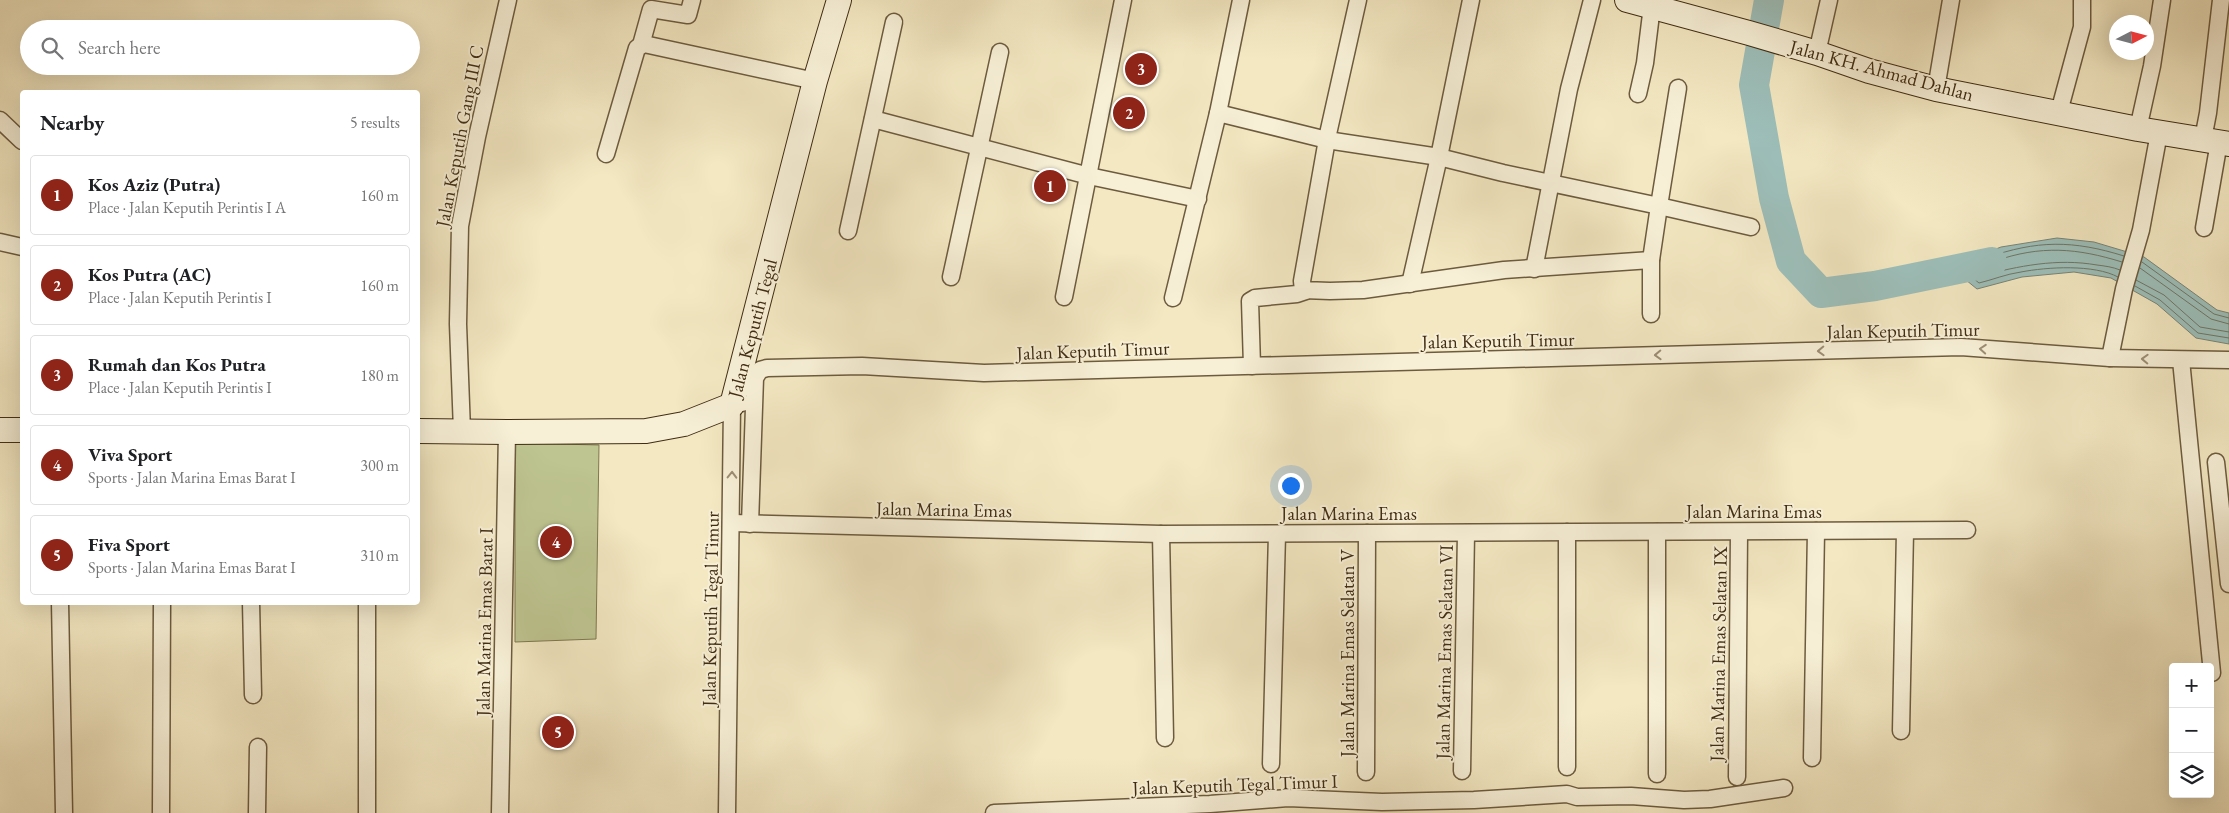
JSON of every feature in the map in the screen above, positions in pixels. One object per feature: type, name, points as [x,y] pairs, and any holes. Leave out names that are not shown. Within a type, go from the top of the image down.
[{"type":"main road","name":"Jalan Keputih Tegal","points":[[420,431],[646,431],[684,424],[743,402],[815,81],[839,0]]},
{"type":"main road","name":"Jalan KH. Ahmad Dahlan","points":[[1627,0],[1652,6],[1682,7],[1749,33],[1869,71],[1936,89],[2149,131],[2217,142]]},
{"type":"main road","points":[[0,430],[20,430]]},
{"type":"street","name":"Jalan Keputih Gang III C","points":[[462,431],[458,324],[460,226],[475,145],[508,0]]},
{"type":"street","points":[[606,154],[637,48],[641,45],[651,8],[688,15],[692,0]]},
{"type":"street","points":[[1064,297],[1123,0]]},
{"type":"street","points":[[1173,298],[1218,113],[1241,0]]},
{"type":"street","points":[[1304,286],[1328,140],[1358,0]]},
{"type":"street","points":[[1410,284],[1439,157],[1471,0]]},
{"type":"street","points":[[1534,269],[1569,90],[1592,0]]},
{"type":"street","points":[[1817,53],[1829,0]]},
{"type":"street","points":[[1936,89],[1951,0]]},
{"type":"street","points":[[2059,112],[2082,27],[2082,0]]},
{"type":"street","points":[[2110,358],[2124,289],[2141,230],[2152,66],[2162,0]]},
{"type":"street","points":[[2204,228],[2217,142],[2208,113],[2221,0]]},
{"type":"street","points":[[1638,94],[1645,64],[1652,6]]},
{"type":"street","points":[[848,231],[894,22]]},
{"type":"street","points":[[641,45],[648,44],[815,81]]},
{"type":"street","points":[[951,277],[1000,52]]},
{"type":"street","points":[[1651,314],[1651,260],[1678,88]]},
{"type":"street","points":[[1218,113],[1328,140],[1439,157],[1751,227]]},
{"type":"street","points":[[873,119],[1089,176],[1198,199]]},
{"type":"street","points":[[0,120],[20,139]]},
{"type":"street","points":[[0,242],[20,247]]},
{"type":"street","points":[[1252,366],[1250,301],[1255,298],[1290,295],[1304,286],[1362,290],[1487,272],[1651,260]]},
{"type":"street","name":"Jalan Keputih Timur","points":[[743,402],[760,370],[767,368],[862,366],[984,373],[1961,347],[2110,358],[2229,360]]},
{"type":"street","points":[[2181,360],[2211,663]]},
{"type":"street","points":[[743,402],[750,524]]},
{"type":"street","name":"Jalan Keputih Tegal Timur","points":[[727,813],[731,523],[743,402]]},
{"type":"street","name":"Jalan Marina Emas Barat I","points":[[500,813],[507,432]]},
{"type":"street","points":[[2191,464],[2222,462],[2229,584]]},
{"type":"street","name":"Jalan Marina Emas","points":[[731,523],[1161,534],[1967,530]]},
{"type":"street","points":[[1812,758],[1816,531]]},
{"type":"street","points":[[1901,731],[1905,531]]},
{"type":"street","points":[[1567,767],[1568,532]]},
{"type":"street","points":[[1657,532],[1657,774]]},
{"type":"street","name":"Jalan Marina Emas Selatan IX","points":[[1737,777],[1739,532]]},
{"type":"street","name":"Jalan Marina Emas Selatan V","points":[[1366,772],[1367,533]]},
{"type":"street","name":"Jalan Marina Emas Selatan VI","points":[[1462,771],[1466,533]]},
{"type":"street","points":[[1161,534],[1165,738]]},
{"type":"street","points":[[1271,764],[1277,534]]},
{"type":"street","points":[[60,605],[64,813]]},
{"type":"street","points":[[160,813],[162,605]]},
{"type":"street","points":[[251,605],[253,695]]},
{"type":"street","points":[[367,605],[367,813]]},
{"type":"street","points":[[257,813],[258,747]]},
{"type":"street","name":"Jalan Keputih Tegal Timur I","points":[[994,813],[1209,809],[1288,798],[1382,802],[1474,800],[1568,794],[1577,797],[1656,797],[1684,800],[1710,799],[1784,788]]},
{"type":"green space","points":[[515,443],[599,445],[596,639],[515,642]]},
{"type":"water","points":[[2057,238],[2094,242],[2144,257],[2217,310],[2229,313],[2229,344],[2196,338],[2157,304],[2111,278],[2074,272],[2022,277],[1977,289],[1950,267],[2001,247]]},
{"type":"waterway","points":[[1769,0],[1754,85],[1774,198],[1791,261],[1821,293],[1875,286],[1992,262]]},
{"type":"place","name":"Rumah dan Kos Putra","points":[[1141,69]]},
{"type":"place","name":"Kos Putra (AC)","points":[[1129,113]]},
{"type":"place","name":"Kos Aziz (Putra)","points":[[1050,186]]},
{"type":"place","name":"Viva Sport","points":[[556,542]]},
{"type":"place","name":"Fiva Sport","points":[[558,732]]}]
